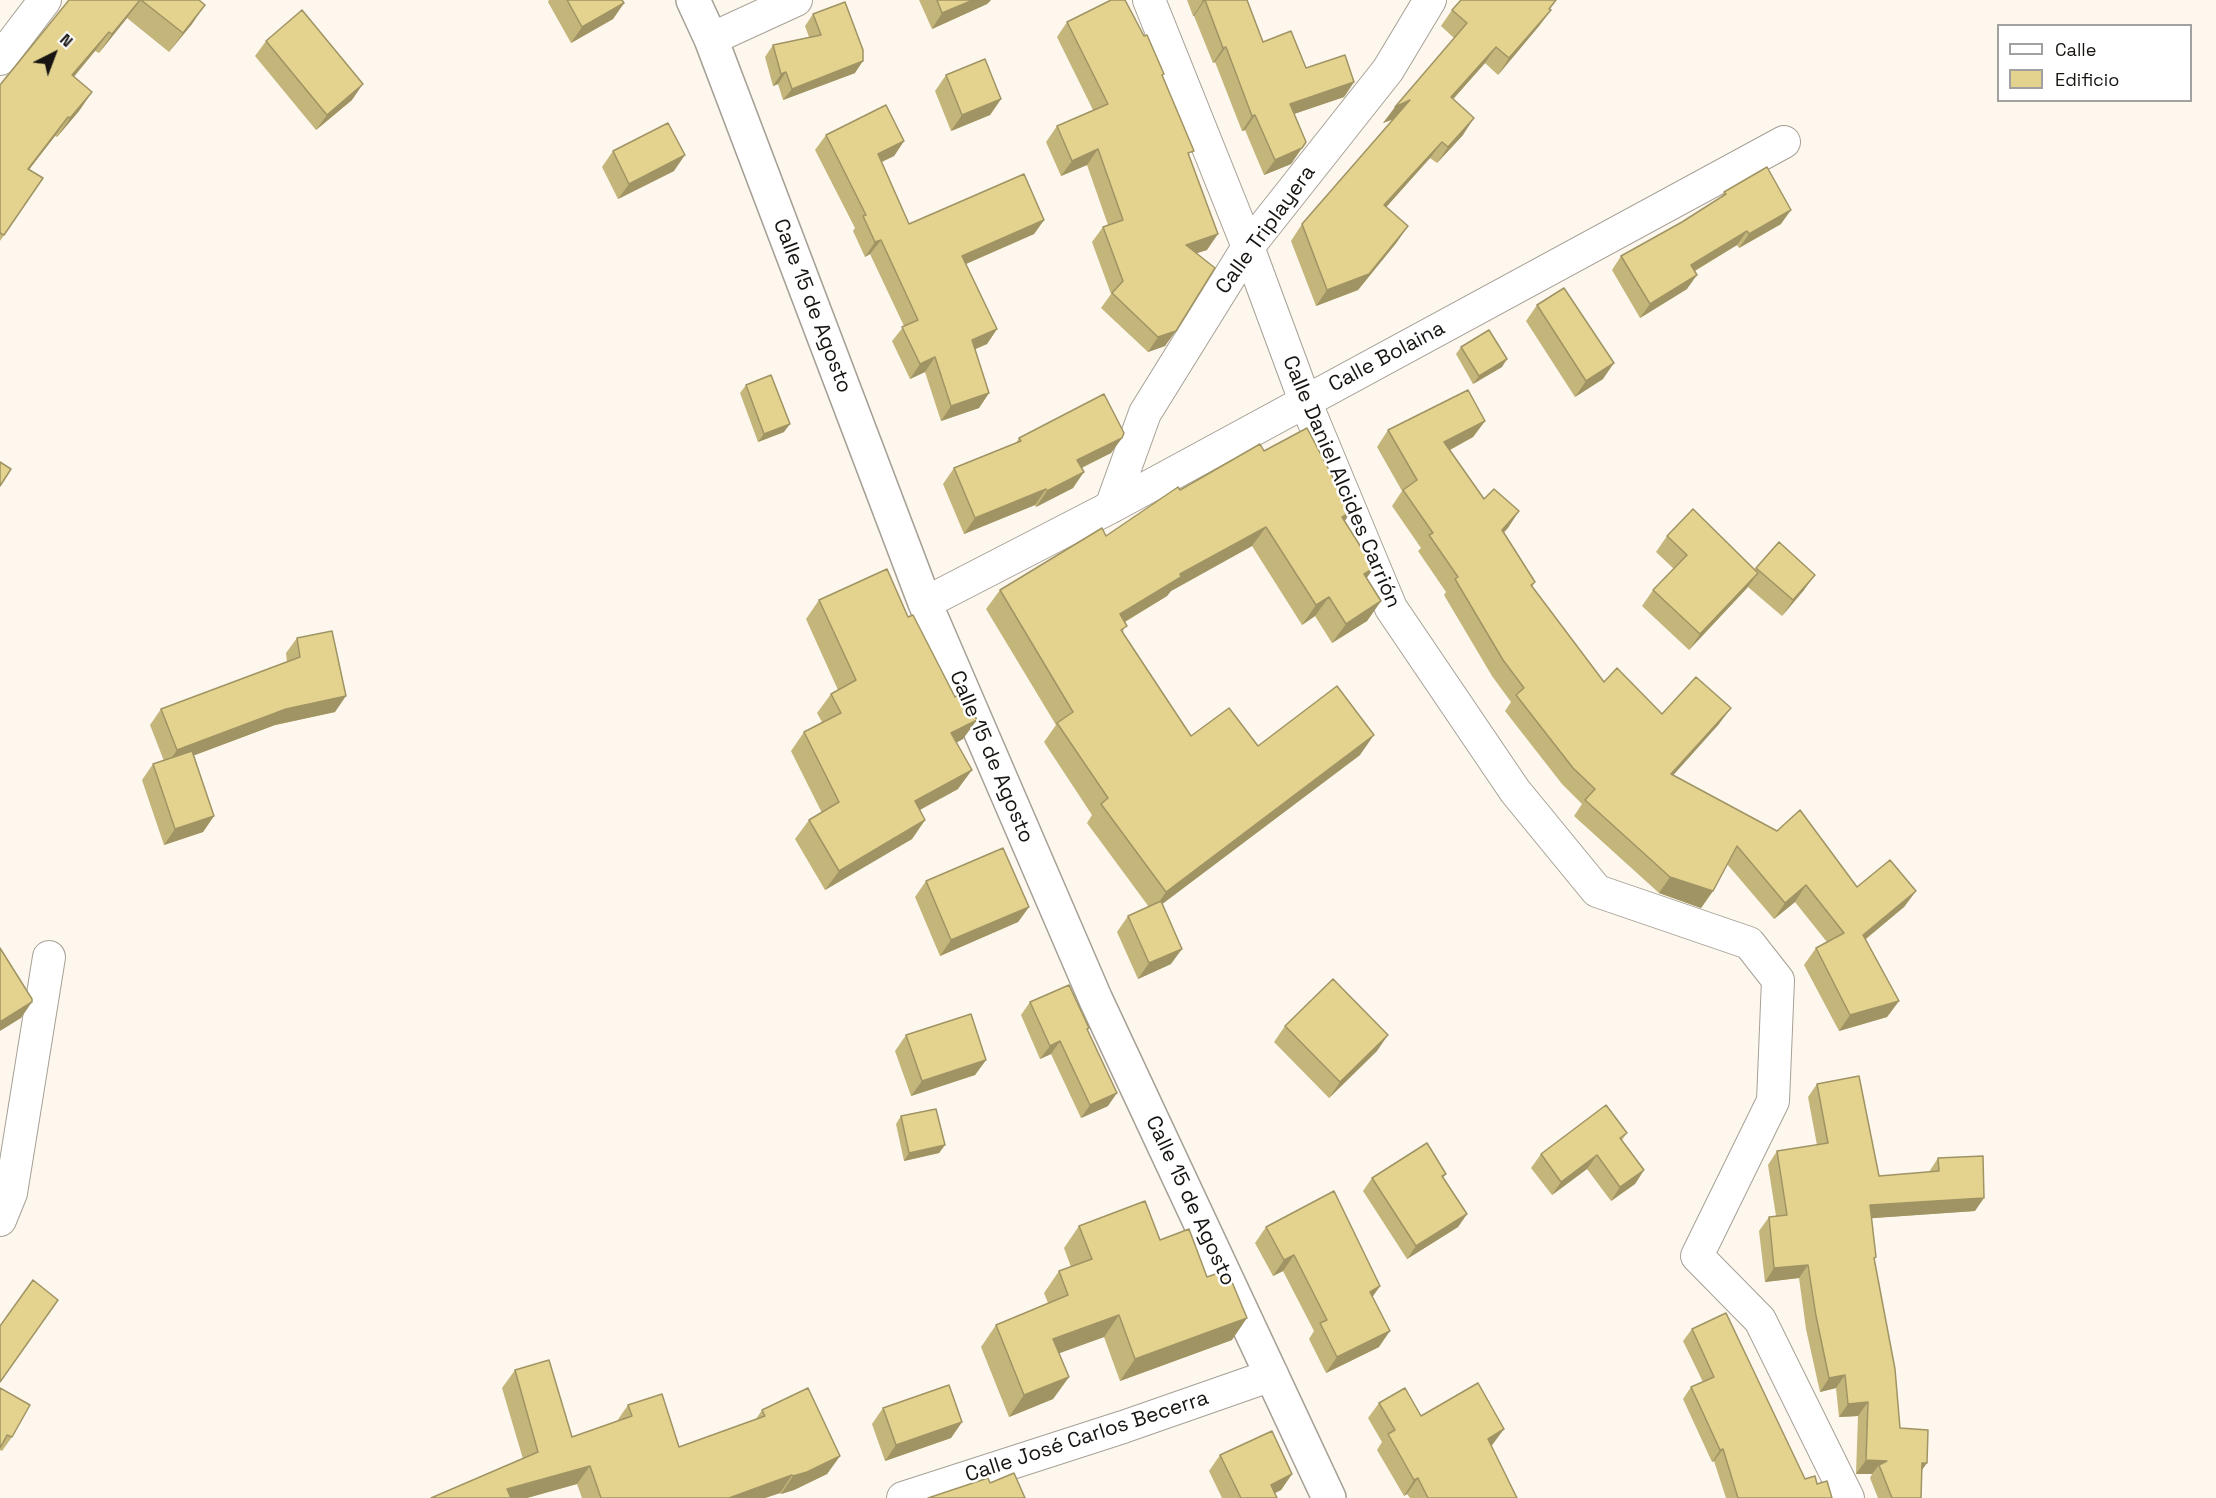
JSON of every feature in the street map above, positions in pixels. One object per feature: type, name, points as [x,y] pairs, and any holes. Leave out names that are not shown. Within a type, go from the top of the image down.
[{"type":"street","points":[[0,58],[45,0]]},
{"type":"street","name":"Calle 15 de Agosto","points":[[693,0],[711,39],[925,603],[1096,1000],[1329,1498]]},
{"type":"street","points":[[711,39],[796,0]]},
{"type":"street","name":"Calle Daniel Alcides Carrión","points":[[1149,0],[1248,247],[1305,401],[1391,608],[1515,791],[1597,891],[1749,942],[1778,980],[1773,1101],[1697,1256],[1760,1320],[1822,1450],[1848,1498]]},
{"type":"street","name":"Calle Triplayera","points":[[1111,507],[1145,413],[1248,247],[1388,70],[1430,0]]},
{"type":"street","name":"Calle Bolaina","points":[[925,603],[1111,507],[1784,142]]},
{"type":"street","points":[[0,1220],[11,1193],[49,957]]},
{"type":"street","name":"Calle José Carlos Becerra","points":[[903,1498],[1123,1427],[1272,1375]]},
{"type":"building","points":[[69,0],[140,0],[112,34],[109,32],[72,75],[92,92],[70,118],[68,117],[28,169],[43,178],[4,235],[0,233],[0,85]]},
{"type":"building","points":[[141,0],[199,0],[205,5],[183,33]]},
{"type":"building","points":[[567,0],[622,0],[624,3],[582,27]]},
{"type":"building","points":[[937,0],[973,0],[942,13]]},
{"type":"building","points":[[1111,0],[1125,0],[1144,36],[1147,35],[1194,151],[1188,153],[1218,234],[1186,245],[1215,268],[1176,331],[1158,337],[1112,293],[1123,281],[1103,227],[1123,220],[1098,149],[1072,161],[1057,126],[1108,104],[1067,22]]},
{"type":"building","points":[[1205,0],[1247,0],[1263,42],[1291,31],[1306,68],[1345,55],[1354,82],[1290,104],[1306,142],[1302,148],[1275,160],[1255,115],[1252,116],[1226,47],[1223,48]]},
{"type":"building","points":[[1461,0],[1556,0],[1549,9],[1551,10],[1509,58],[1496,47],[1451,97],[1474,118],[1448,147],[1442,142],[1384,205],[1408,226],[1369,274],[1327,290],[1302,224],[1410,100],[1395,107],[1467,23],[1452,10]]},
{"type":"building","points":[[845,2],[863,50],[863,61],[792,89],[786,72],[781,74],[773,45],[821,35],[813,14]]},
{"type":"building","points":[[302,10],[363,84],[327,115],[266,41]]},
{"type":"building","points":[[985,59],[1001,99],[962,115],[946,75]]},
{"type":"building","points":[[886,105],[904,141],[878,154],[909,224],[1024,174],[1044,220],[962,256],[997,329],[972,340],[989,393],[951,406],[935,357],[920,364],[902,327],[918,320],[881,240],[875,242],[863,216],[866,215],[826,135]]},
{"type":"building","points":[[668,123],[685,155],[629,184],[613,151]]},
{"type":"building","points":[[1767,167],[1791,210],[1749,234],[1747,231],[1691,265],[1697,275],[1650,304],[1621,256],[1682,222],[1726,194],[1724,192]]},
{"type":"building","points":[[1564,288],[1614,363],[1586,381],[1537,305]]},
{"type":"building","points":[[1489,330],[1507,359],[1479,376],[1461,347]]},
{"type":"building","points":[[771,375],[790,424],[764,434],[746,385]]},
{"type":"building","points":[[1468,390],[1485,421],[1444,442],[1484,499],[1494,489],[1519,511],[1502,530],[1535,582],[1531,585],[1604,682],[1617,668],[1662,714],[1696,677],[1731,708],[1671,774],[1777,831],[1800,810],[1857,887],[1890,860],[1916,891],[1863,935],[1899,1001],[1850,1015],[1816,948],[1844,933],[1806,885],[1785,903],[1737,846],[1713,891],[1670,877],[1585,800],[1595,789],[1573,768],[1516,695],[1524,688],[1503,660],[1455,579],[1458,577],[1429,535],[1433,533],[1403,490],[1417,480],[1388,430]]},
{"type":"building","points":[[1104,394],[1124,433],[1122,438],[1077,460],[1084,472],[1047,491],[1046,489],[975,518],[954,468],[1021,441],[1019,438]]},
{"type":"building","points":[[1307,428],[1351,512],[1342,517],[1374,568],[1364,574],[1381,601],[1346,624],[1329,597],[1316,605],[1266,527],[1180,574],[1181,577],[1120,614],[1127,626],[1121,630],[1191,736],[1229,708],[1258,746],[1337,686],[1374,735],[1166,892],[1101,804],[1108,798],[1057,723],[1073,712],[1000,590],[1102,528],[1106,536],[1178,487],[1180,490],[1260,444],[1264,451]]},
{"type":"building","points":[[0,462],[11,469],[0,486]]},
{"type":"building","points":[[1693,509],[1758,573],[1700,634],[1653,590],[1687,555],[1667,536]]},
{"type":"building","points":[[1779,542],[1815,575],[1793,600],[1756,568]]},
{"type":"building","points":[[887,569],[908,617],[913,615],[955,697],[963,692],[977,720],[951,733],[972,770],[915,801],[925,820],[839,871],[809,820],[839,802],[804,732],[841,713],[831,694],[856,680],[819,600]]},
{"type":"building","points":[[332,631],[346,696],[286,709],[177,750],[161,709],[300,657],[297,638]]},
{"type":"building","points":[[192,751],[214,816],[175,829],[153,764]]},
{"type":"building","points":[[1003,848],[1029,907],[951,940],[926,881]]},
{"type":"building","points":[[1161,901],[1182,949],[1149,963],[1128,916]]},
{"type":"building","points":[[0,948],[32,1002],[0,1022]]},
{"type":"building","points":[[1333,979],[1388,1035],[1340,1082],[1285,1026]]},
{"type":"building","points":[[1069,985],[1117,1093],[1090,1105],[1060,1041],[1050,1046],[1030,1002]]},
{"type":"building","points":[[971,1014],[986,1060],[922,1081],[906,1035]]},
{"type":"building","points":[[1859,1076],[1879,1176],[1939,1171],[1938,1158],[1983,1156],[1984,1198],[1870,1205],[1876,1257],[1874,1258],[1895,1369],[1900,1428],[1928,1430],[1927,1463],[1922,1463],[1921,1498],[1892,1498],[1879,1465],[1887,1461],[1866,1460],[1868,1402],[1848,1404],[1845,1375],[1829,1378],[1808,1265],[1774,1268],[1769,1217],[1787,1215],[1777,1151],[1828,1143],[1817,1084]]},
{"type":"building","points":[[1606,1105],[1627,1133],[1620,1138],[1644,1170],[1620,1187],[1597,1155],[1561,1182],[1541,1154]]},
{"type":"building","points":[[936,1109],[945,1145],[909,1153],[901,1116]]},
{"type":"building","points":[[1427,1143],[1446,1174],[1442,1176],[1467,1214],[1416,1246],[1372,1178]]},
{"type":"building","points":[[1334,1191],[1380,1286],[1370,1292],[1390,1331],[1337,1357],[1320,1323],[1327,1320],[1294,1255],[1284,1260],[1266,1227]]},
{"type":"building","points":[[1145,1201],[1160,1240],[1189,1229],[1207,1277],[1227,1270],[1247,1318],[1135,1359],[1119,1315],[1053,1339],[1069,1377],[1024,1395],[996,1325],[1068,1295],[1059,1271],[1092,1259],[1079,1226]]},
{"type":"building","points":[[33,1280],[58,1300],[0,1382],[0,1326]]},
{"type":"building","points":[[1726,1313],[1805,1479],[1815,1476],[1817,1484],[1827,1481],[1832,1498],[1738,1498],[1723,1449],[1720,1450],[1691,1387],[1714,1377],[1692,1329]]},
{"type":"building","points":[[549,1360],[572,1437],[632,1416],[628,1405],[662,1394],[679,1447],[765,1416],[762,1410],[808,1388],[840,1456],[807,1472],[792,1475],[729,1498],[601,1498],[590,1466],[507,1489],[511,1498],[431,1498],[538,1452],[515,1370]]},
{"type":"building","points":[[1478,1383],[1504,1429],[1488,1439],[1517,1498],[1428,1498],[1418,1478],[1414,1480],[1388,1434],[1395,1430],[1379,1403],[1405,1388],[1421,1416]]},
{"type":"building","points":[[949,1385],[962,1422],[896,1445],[883,1408]]},
{"type":"building","points":[[0,1388],[30,1405],[12,1437],[7,1435],[0,1448]]},
{"type":"building","points":[[1272,1431],[1292,1474],[1271,1485],[1277,1498],[1241,1498],[1220,1455]]},
{"type":"building","points":[[1014,1473],[1025,1498],[928,1498],[988,1478],[990,1483]]}]
